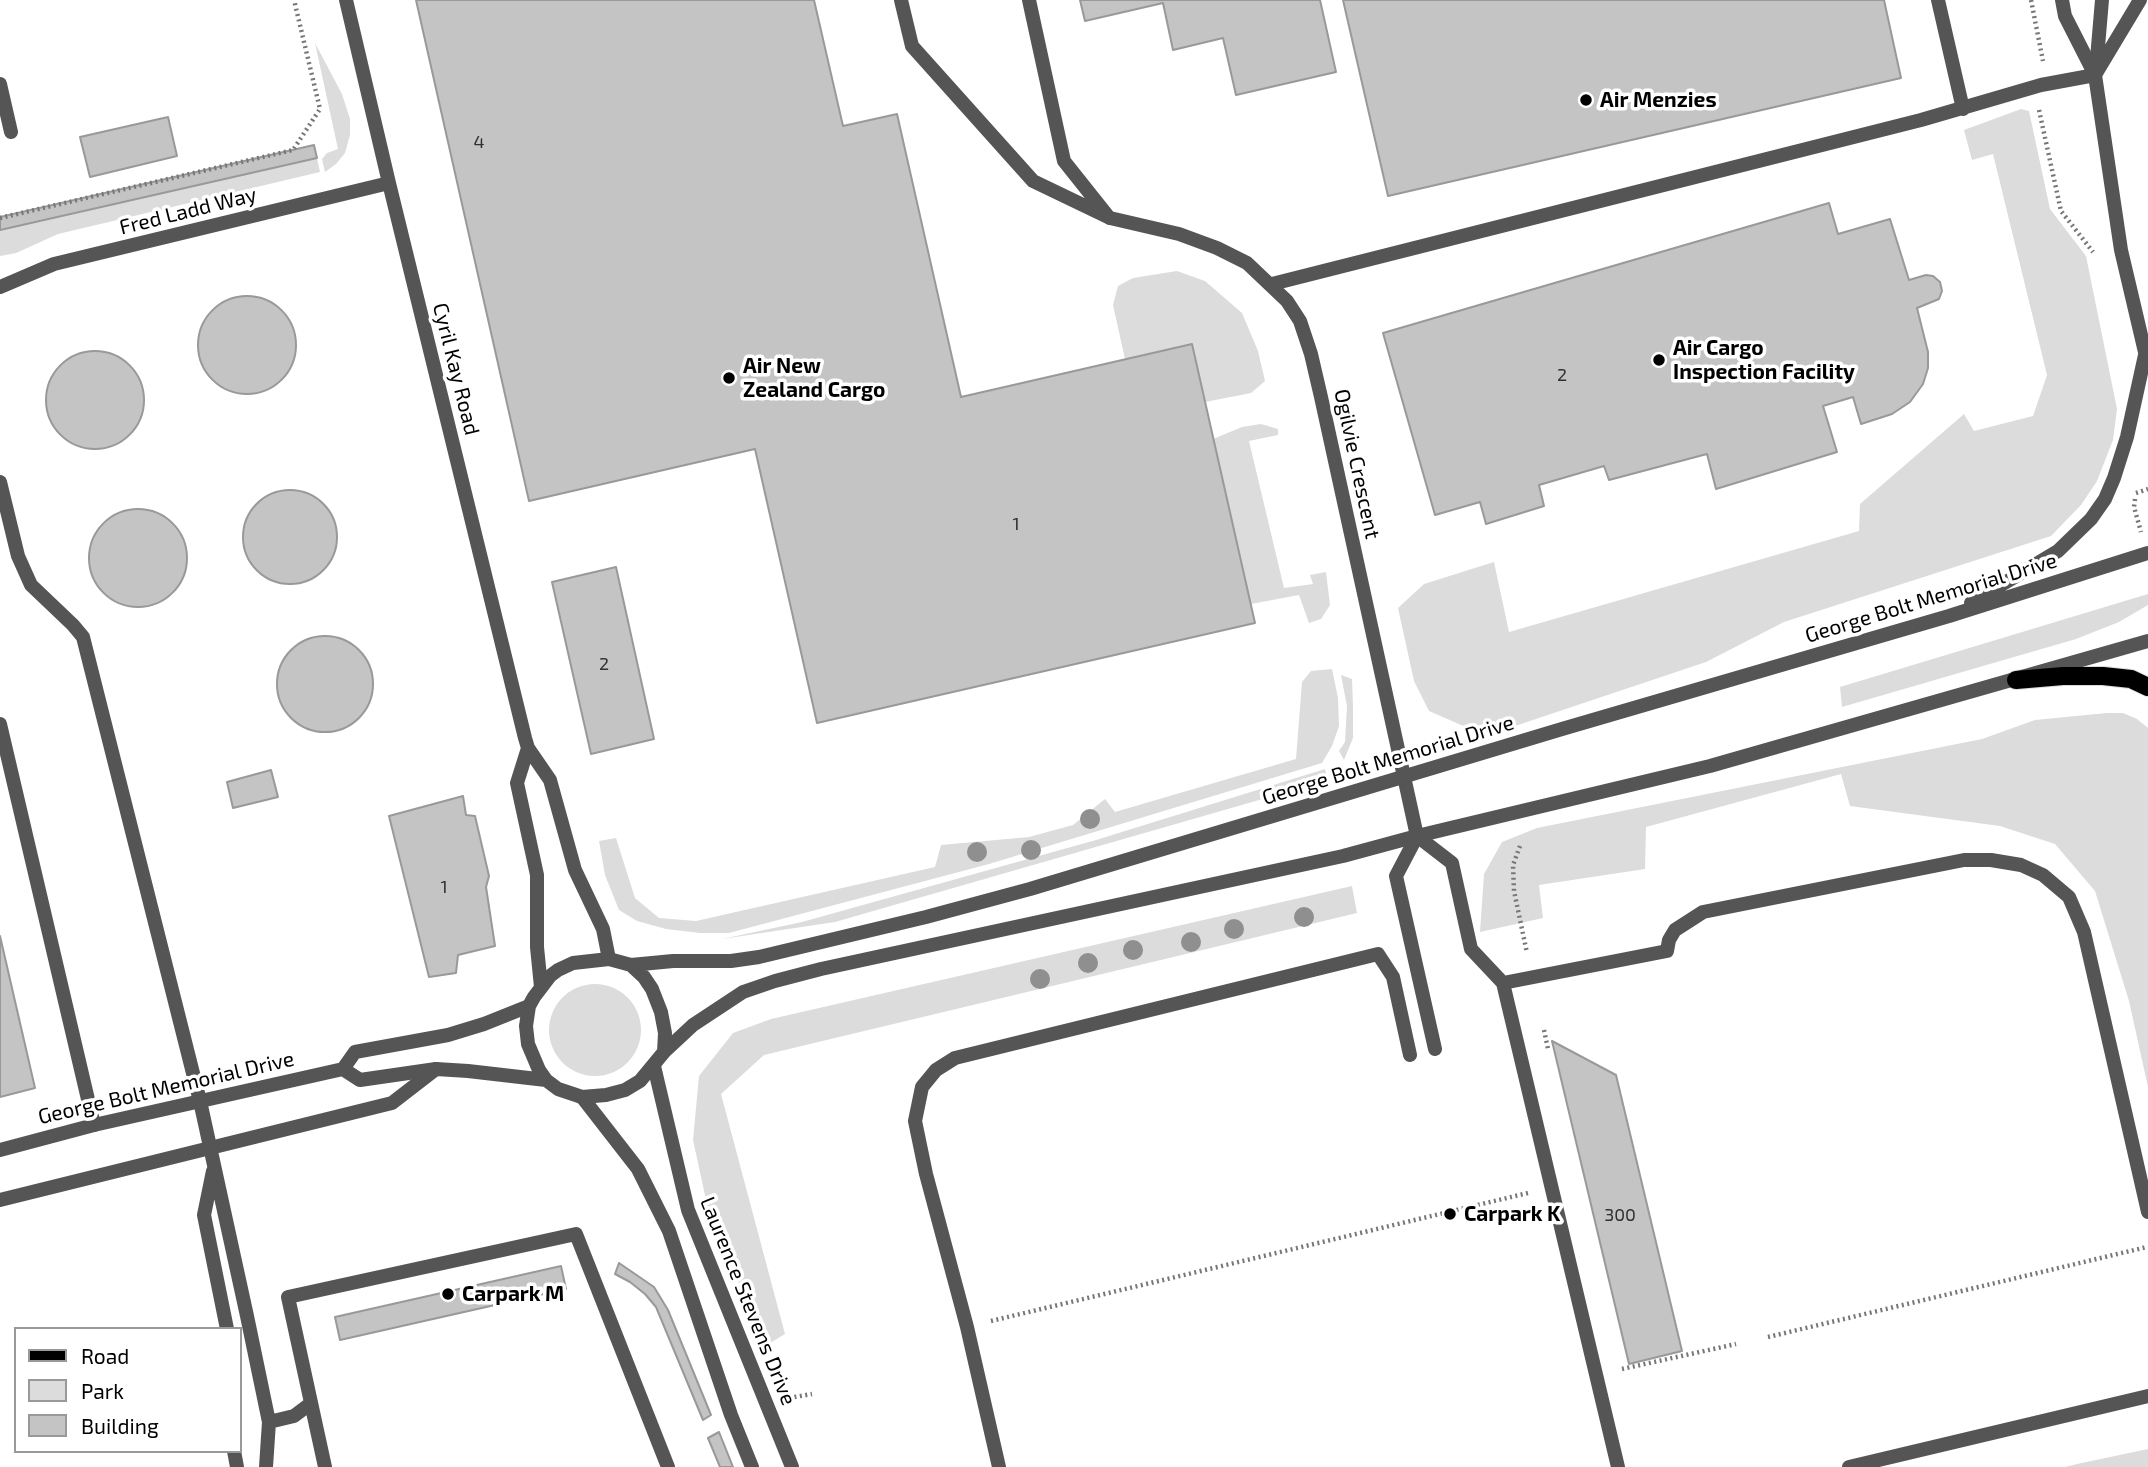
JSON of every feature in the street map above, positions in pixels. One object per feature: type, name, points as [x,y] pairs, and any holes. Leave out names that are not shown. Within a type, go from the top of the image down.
[{"type":"main road","points":[[2016,680],[2103,676],[2131,679],[2148,687]]},
{"type":"street","name":"Cyril Kay Road","points":[[346,0],[528,748],[550,780],[575,870],[603,929],[610,959]]},
{"type":"street","name":"Ogilvie Crescent","points":[[901,0],[912,46],[1033,181],[1110,218],[1179,234],[1247,263],[1272,284],[1300,321],[1311,355],[1417,836]]},
{"type":"street","points":[[1030,0],[1065,161],[1110,218]]},
{"type":"street","points":[[1938,0],[1963,109]]},
{"type":"street","points":[[2062,0],[2065,16],[2095,75]]},
{"type":"street","points":[[1949,616],[2058,551],[2091,519],[2105,499],[2114,478],[2147,360],[2121,250],[2095,75],[2102,0]]},
{"type":"street","points":[[1272,284],[1963,109],[2041,85],[2095,75],[2140,0]]},
{"type":"street","points":[[0,84],[11,132]]},
{"type":"street","name":"Fred Ladd Way","points":[[0,286],[54,264],[389,183]]},
{"type":"street","points":[[0,482],[18,556],[31,585],[83,637],[200,1101],[270,1422],[265,1467]]},
{"type":"street","name":"George Bolt Memorial Drive","points":[[631,965],[673,961],[731,961],[759,957],[1030,889],[1949,616],[2148,553]]},
{"type":"street","points":[[664,1052],[665,1033],[661,1012],[644,977],[631,965],[610,959],[573,963],[558,970],[541,987],[529,1006],[526,1026],[528,1044],[546,1080],[558,1089],[582,1097],[606,1095],[625,1090],[640,1080],[664,1052],[693,1025],[743,992],[775,981],[1343,856],[1710,766],[2148,641]]},
{"type":"street","points":[[0,724],[94,1125]]},
{"type":"street","points":[[528,748],[517,783],[537,875],[537,947],[541,987]]},
{"type":"street","points":[[1417,836],[1452,863],[1471,949],[1503,983],[1618,1467]]},
{"type":"street","points":[[1417,836],[1395,876],[1436,1049]]},
{"type":"street","points":[[1503,983],[1667,951],[1675,930],[1703,912],[1964,860],[1992,860],[2021,865],[2043,874],[2069,897],[2084,932],[2148,1212]]},
{"type":"street","points":[[999,1467],[915,1121],[922,1087],[936,1070],[955,1058],[1378,954],[1393,977],[1410,1055]]},
{"type":"street","name":"George Bolt Memorial Drive","points":[[0,1150],[94,1125],[343,1069],[355,1052],[448,1035],[529,1006]]},
{"type":"street","name":"Laurence Stevens Drive","points":[[654,1066],[688,1210],[792,1467]]},
{"type":"street","name":"George Bolt Memorial Drive","points":[[343,1069],[360,1080],[436,1069],[546,1080]]},
{"type":"street","points":[[0,1200],[392,1103],[436,1069]]},
{"type":"street","points":[[582,1097],[638,1169],[664,1221],[731,1415],[752,1467]]},
{"type":"street","points":[[214,1166],[205,1205],[205,1224],[227,1327]]},
{"type":"street","points":[[324,1467],[288,1297],[576,1234],[668,1467]]},
{"type":"street","points":[[1849,1467],[2148,1396]]},
{"type":"street","points":[[270,1422],[294,1416],[310,1404]]},
{"type":"path","points":[[0,218],[293,150],[320,109],[294,0]]},
{"type":"path","points":[[2031,0],[2044,64]]},
{"type":"path","points":[[2038,108],[2061,211],[2093,251],[2096,264]]},
{"type":"path","points":[[2114,478],[2129,486],[2135,493],[2134,507],[2148,553]]},
{"type":"path","points":[[2135,493],[2148,489]]},
{"type":"path","points":[[1520,846],[1513,865],[1514,891],[1527,953]]},
{"type":"path","points":[[982,1323],[1529,1193]]},
{"type":"path","points":[[1768,1337],[2147,1247]]},
{"type":"path","points":[[1619,1356],[1622,1369],[1736,1344]]},
{"type":"path","points":[[785,1399],[812,1394]]},
{"type":"green space","points":[[315,43],[342,94],[350,119],[350,135],[345,153],[325,172],[322,159],[327,153],[338,149]]},
{"type":"green space","points":[[2021,109],[2029,111],[2050,209],[2086,256],[2117,409],[2113,440],[2097,481],[2081,505],[2051,536],[1784,622],[1706,662],[1512,727],[1468,728],[1429,711],[1414,681],[1398,608],[1424,584],[1494,562],[1509,632],[1859,531],[1860,504],[1964,414],[1974,431],[2033,416],[2047,375],[1993,154],[1972,160],[1964,130]]},
{"type":"green space","points":[[317,158],[320,172],[58,234],[16,253],[0,256],[0,230]]},
{"type":"green space","points":[[1177,271],[1205,281],[1242,313],[1258,351],[1265,381],[1251,393],[1205,402],[1192,344],[1125,359],[1113,305],[1118,286],[1133,278]]},
{"type":"green space","points":[[1261,424],[1278,429],[1278,435],[1249,441],[1284,588],[1313,584],[1310,575],[1326,572],[1330,605],[1321,619],[1309,623],[1299,595],[1251,604],[1213,439],[1242,427]]},
{"type":"green space","points":[[2148,594],[2148,605],[2119,622],[2076,639],[1842,707],[1840,687]]},
{"type":"green space","points":[[1332,669],[1338,698],[1339,726],[1322,763],[989,864],[729,933],[666,929],[637,921],[619,910],[605,875],[599,841],[616,838],[635,898],[659,918],[696,921],[935,867],[941,845],[1029,837],[1073,825],[1105,799],[1115,812],[1296,759],[1302,682],[1311,671]]},
{"type":"green space","points":[[1341,675],[1352,679],[1353,707],[1353,738],[1344,760],[1339,751],[1345,742],[1347,706]]},
{"type":"green space","points":[[2123,713],[2148,728],[2148,1087],[2129,1001],[2095,891],[2055,844],[2000,826],[1850,806],[1841,774],[1646,827],[1645,869],[1539,885],[1543,918],[1480,932],[1484,874],[1502,842],[1537,828],[1982,739],[2035,720]]},
{"type":"green space","points":[[1325,769],[1327,778],[1280,794],[835,922],[722,939],[802,922],[1096,840]]},
{"type":"green space","points":[[1352,886],[1357,913],[764,1055],[721,1094],[785,1334],[765,1346],[708,1209],[693,1140],[699,1076],[733,1033],[771,1019]]},
{"type":"green space","points":[[595,984],[613,987],[628,997],[638,1012],[641,1030],[638,1048],[628,1063],[613,1073],[595,1076],[577,1073],[562,1063],[552,1048],[549,1030],[552,1012],[562,997],[577,987]]},
{"type":"green space","points":[[2148,1449],[2148,1467],[2065,1467],[2077,1464]]},
{"type":"building","name":"Air New Zealand Cargo","points":[[416,0],[814,0],[843,126],[897,114],[961,397],[1192,344],[1255,623],[817,723],[755,449],[529,501]]},
{"type":"building","points":[[1080,0],[1320,0],[1336,72],[1236,95],[1223,38],[1173,50],[1163,3],[1085,21]]},
{"type":"building","name":"Air Menzies","points":[[1343,0],[1884,0],[1901,78],[1388,196]]},
{"type":"building","points":[[168,117],[177,156],[90,177],[80,137]]},
{"type":"building","points":[[314,145],[317,158],[0,230],[0,217]]},
{"type":"building","name":"Air Cargo Inspection Facility","points":[[1829,203],[1838,234],[1890,219],[1909,280],[1926,275],[1933,276],[1940,282],[1942,291],[1939,299],[1917,308],[1928,352],[1928,368],[1923,384],[1910,402],[1892,414],[1861,424],[1853,397],[1823,406],[1837,452],[1716,489],[1707,454],[1609,480],[1604,466],[1539,485],[1544,506],[1486,524],[1480,502],[1435,515],[1383,333]]},
{"type":"building","points":[[247,296],[266,300],[281,311],[292,326],[296,345],[292,364],[281,379],[266,390],[247,394],[228,390],[213,379],[202,364],[198,345],[202,326],[213,311],[228,300]]},
{"type":"building","points":[[95,351],[114,355],[130,365],[140,381],[144,400],[140,419],[130,435],[114,445],[95,449],[76,445],[60,435],[50,419],[46,400],[50,381],[60,365],[76,355]]},
{"type":"building","points":[[290,490],[308,493],[323,504],[334,519],[337,537],[334,555],[323,570],[308,581],[290,584],[272,581],[257,570],[246,555],[243,537],[246,519],[257,504],[272,493]]},
{"type":"building","points":[[138,509],[157,513],[172,524],[183,539],[187,558],[183,577],[172,592],[157,603],[138,607],[119,603],[104,592],[93,577],[89,558],[93,539],[104,524],[119,513]]},
{"type":"building","points":[[616,567],[654,739],[591,754],[552,582]]},
{"type":"building","points":[[325,636],[343,640],[359,650],[369,666],[373,684],[369,702],[359,718],[343,728],[325,732],[307,728],[291,718],[281,702],[277,684],[281,666],[291,650],[307,640]]},
{"type":"building","points":[[271,770],[278,797],[233,808],[227,782]]},
{"type":"building","points":[[463,796],[466,815],[475,816],[489,876],[486,887],[495,946],[458,955],[456,973],[429,977],[389,816]]},
{"type":"building","points":[[0,936],[35,1088],[0,1097]]},
{"type":"building","points":[[1552,1041],[1616,1075],[1682,1351],[1629,1364]]},
{"type":"building","points":[[619,1263],[654,1287],[668,1310],[711,1415],[703,1420],[656,1307],[645,1294],[615,1274]]},
{"type":"building","points":[[561,1266],[566,1289],[340,1340],[335,1317]]},
{"type":"building","points":[[719,1432],[733,1467],[720,1467],[708,1438]]},
{"type":"place","name":"Air Menzies","points":[[1586,100]]},
{"type":"place","name":"Air Cargo Inspection Facility","points":[[1659,360]]},
{"type":"place","name":"Air New Zealand Cargo","points":[[729,378]]},
{"type":"place","name":"Carpark K","points":[[1450,1214]]},
{"type":"place","name":"Carpark M","points":[[448,1294]]}]
